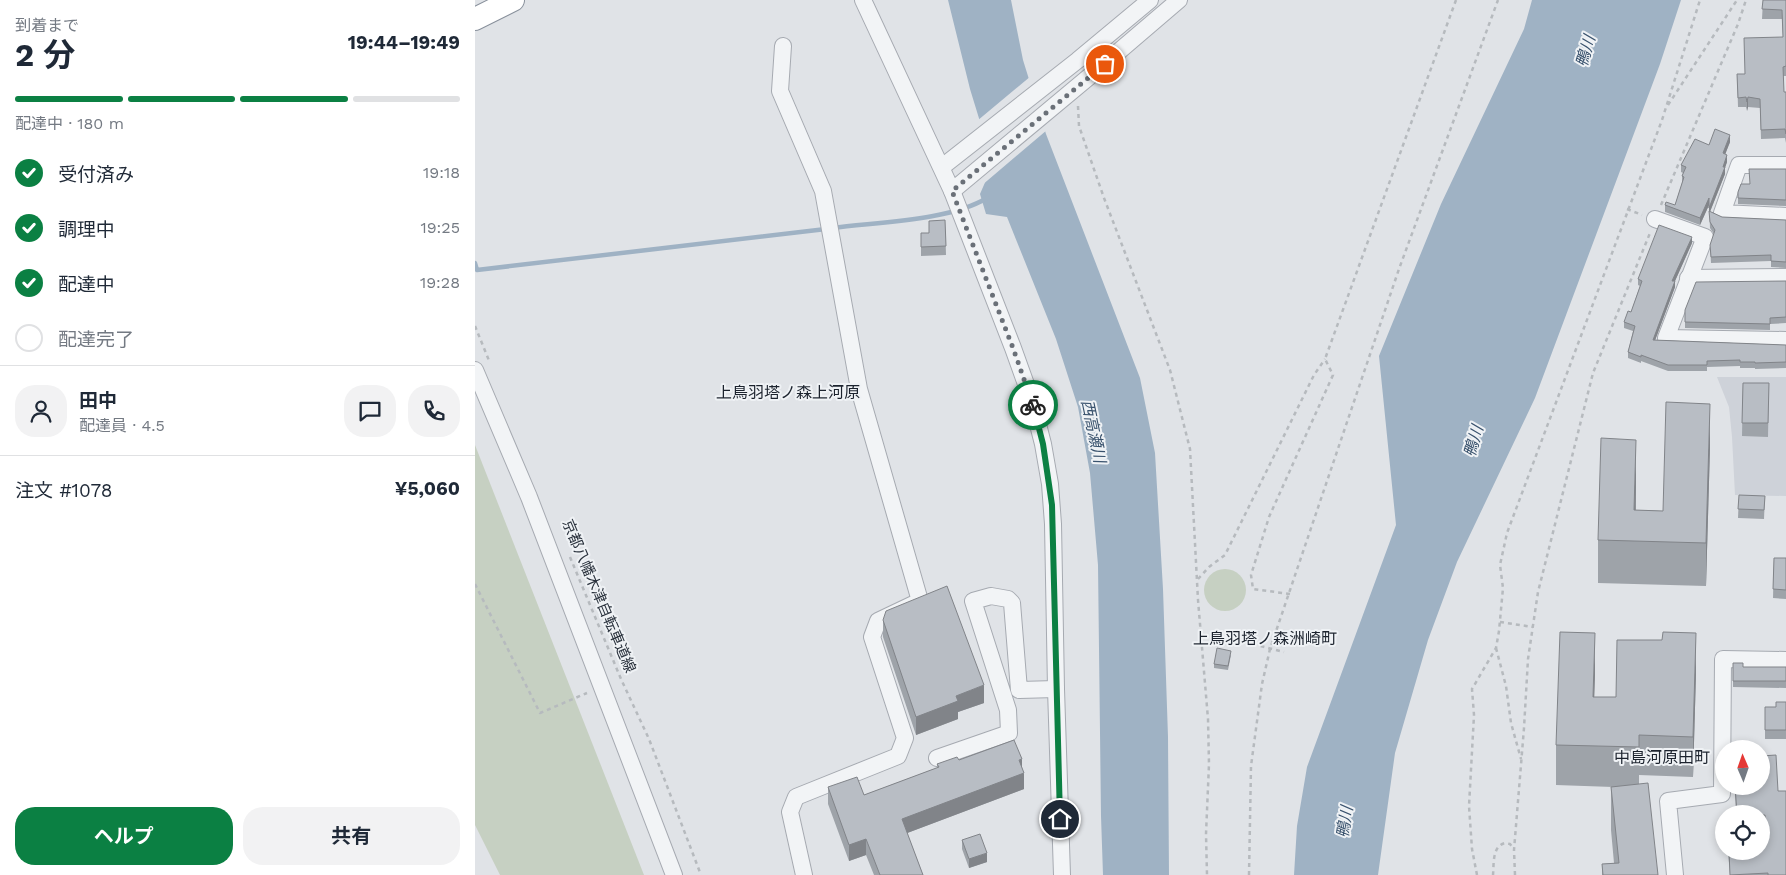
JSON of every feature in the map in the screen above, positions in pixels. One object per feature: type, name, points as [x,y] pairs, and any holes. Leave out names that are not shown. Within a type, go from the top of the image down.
[{"type":"highway","points":[[475,19],[513,0]]},
{"type":"street","points":[[863,0],[952,191],[1013,348],[1032,401],[1043,444],[1053,514],[1062,875]]},
{"type":"street","points":[[942,167],[1078,60],[1150,0]]},
{"type":"street","points":[[952,191],[1179,0]]},
{"type":"street","points":[[783,46],[780,91],[823,191],[859,389],[920,601],[878,622],[872,637],[905,738],[898,756],[796,797],[790,812],[804,875]]},
{"type":"street","points":[[1078,60],[1090,76]]},
{"type":"street","points":[[1786,165],[1739,165],[1722,213],[1786,216]]},
{"type":"street","points":[[1655,219],[1705,237],[1666,338],[1786,340]]},
{"type":"street","points":[[1689,278],[1786,278]]},
{"type":"street","points":[[475,370],[529,497],[674,875]]},
{"type":"street","points":[[937,758],[1009,733],[1008,710],[973,600],[991,596],[1008,599],[1011,603],[1019,690],[1056,689]]},
{"type":"street","points":[[1675,875],[1668,801],[1723,794],[1723,659],[1786,660]]},
{"type":"path","points":[[1198,579],[1209,567],[1225,555],[1314,375],[1325,359],[1456,0]]},
{"type":"path","points":[[1249,875],[1251,766],[1262,684],[1270,648],[1290,594],[1399,269],[1498,0]]},
{"type":"path","points":[[1477,875],[1472,849],[1469,806],[1474,715],[1472,689],[1496,648],[1503,588],[1499,565],[1507,533],[1666,109],[1700,0]]},
{"type":"path","points":[[1666,109],[1737,0]]},
{"type":"path","points":[[1515,875],[1514,850],[1528,659],[1538,592],[1593,373],[1655,219],[1738,24],[1746,0]]},
{"type":"path","points":[[1077,87],[1079,126],[1104,198],[1170,370],[1190,449],[1198,600],[1208,719],[1207,875]]},
{"type":"path","points":[[475,326],[493,370]]},
{"type":"path","points":[[1290,594],[1253,589],[1251,575],[1269,517],[1333,375],[1325,359]]},
{"type":"path","name":"京都八幡木津自転車道線","points":[[568,551],[621,678],[649,739],[701,875]]},
{"type":"path","points":[[475,584],[540,713],[581,696]]},
{"type":"path","points":[[1500,622],[1533,627]]},
{"type":"path","points":[[1245,642],[1284,652]]},
{"type":"path","points":[[1496,648],[1507,686],[1511,723],[1521,763]]},
{"type":"path","points":[[615,681],[621,678]]},
{"type":"path","points":[[1493,875],[1495,855],[1499,846],[1505,843],[1510,844],[1514,850]]},
{"type":"shaded area","points":[[1717,377],[1786,377],[1786,496],[1735,495],[1729,407]]},
{"type":"green space","points":[[475,445],[644,875],[500,875],[475,825]]},
{"type":"green space","points":[[1229,569],[1237,572],[1243,578],[1246,590],[1243,602],[1237,608],[1221,611],[1213,608],[1207,602],[1204,586],[1207,578],[1213,572]]},
{"type":"water","name":"西高瀬川","points":[[948,0],[1011,0],[1023,60],[1046,134],[1140,378],[1155,453],[1163,589],[1168,737],[1169,875],[1103,875],[1098,565],[1090,473],[1078,407],[1056,339],[1007,217],[986,214],[980,194],[993,164],[970,89]]},
{"type":"water","name":"鴨川","points":[[1532,0],[1681,0],[1660,64],[1535,398],[1457,562],[1428,640],[1395,753],[1378,875],[1294,875],[1297,826],[1307,767],[1396,525],[1379,356],[1441,204],[1524,29]]},
{"type":"pier","points":[[1031,76],[1047,130],[981,186],[990,164],[977,121]]},
{"type":"building","points":[[1763,0],[1786,0],[1786,66],[1783,67],[1784,92],[1786,92],[1786,134],[1785,129],[1761,130],[1760,99],[1748,97],[1747,102],[1746,97],[1738,98],[1737,74],[1745,74],[1744,38],[1783,37],[1782,10],[1762,9]]},
{"type":"building","points":[[1715,129],[1730,135],[1723,153],[1727,155],[1723,167],[1725,167],[1709,208],[1709,198],[1700,218],[1665,205],[1666,202],[1675,205],[1686,167],[1681,165],[1695,139],[1709,145]]},
{"type":"building","points":[[1749,169],[1786,169],[1786,200],[1738,198],[1741,184],[1750,184]]},
{"type":"building","points":[[1709,211],[1722,217],[1786,220],[1786,262],[1771,261],[1771,255],[1711,257],[1710,245],[1715,230],[1710,222]]},
{"type":"building","points":[[945,220],[946,246],[921,247],[921,233],[929,233],[929,221]]},
{"type":"building","points":[[1659,225],[1692,237],[1672,281],[1675,281],[1653,340],[1786,345],[1786,362],[1755,363],[1740,362],[1740,360],[1707,361],[1707,365],[1668,365],[1628,352],[1635,326],[1624,322],[1628,311],[1631,312],[1642,281],[1638,279]]},
{"type":"building","points":[[1786,281],[1786,317],[1770,318],[1770,324],[1685,322],[1685,310],[1696,282]]},
{"type":"building","points":[[1743,383],[1769,383],[1768,423],[1742,423]]},
{"type":"building","points":[[1666,402],[1710,404],[1706,543],[1598,540],[1601,438],[1636,440],[1634,510],[1663,511]]},
{"type":"building","points":[[1739,495],[1765,496],[1764,510],[1738,509]]},
{"type":"building","points":[[1774,558],[1786,558],[1786,590],[1773,589]]},
{"type":"building","points":[[947,586],[984,685],[956,696],[958,701],[916,717],[883,620],[886,611]]},
{"type":"building","points":[[1560,632],[1595,633],[1593,697],[1616,697],[1617,640],[1662,640],[1663,632],[1696,633],[1693,737],[1639,735],[1639,747],[1556,745]]},
{"type":"building","points":[[1217,648],[1231,651],[1228,666],[1214,664]]},
{"type":"building","points":[[1733,663],[1743,663],[1743,667],[1786,667],[1786,681],[1733,681]]},
{"type":"building","points":[[1776,702],[1786,702],[1786,730],[1765,730],[1765,707],[1776,707]]},
{"type":"building","points":[[1014,740],[1022,759],[1019,760],[1024,773],[902,819],[923,875],[880,875],[866,839],[849,845],[828,787],[857,777],[864,795],[939,767],[937,764],[957,757],[959,760]]},
{"type":"building","points":[[1770,755],[1776,755],[1778,791],[1786,791],[1786,875],[1768,875],[1768,873],[1730,875],[1729,860],[1770,860],[1770,805],[1736,805],[1736,795],[1770,795]]},
{"type":"building","points":[[1648,783],[1658,875],[1603,875],[1602,864],[1619,863],[1611,787]]},
{"type":"building","points":[[980,834],[987,853],[969,859],[962,840]]},
{"type":"waterway","points":[[833,228],[933,216],[953,212],[987,198]]},
{"type":"waterway","points":[[475,263],[477,270],[826,229]]},
{"type":"way so far","points":[[1033,405],[952,191],[1105,64]]},
{"type":"district","name":"上鳥羽塔ノ森上河原","points":[[788,392]]},
{"type":"district","name":"上鳥羽塔ノ森洲崎町","points":[[1265,638]]},
{"type":"district","name":"中島河原田町","points":[[1662,757]]},
{"type":"route","points":[[1033,405],[1043,444],[1052,505],[1060,819]]}]
